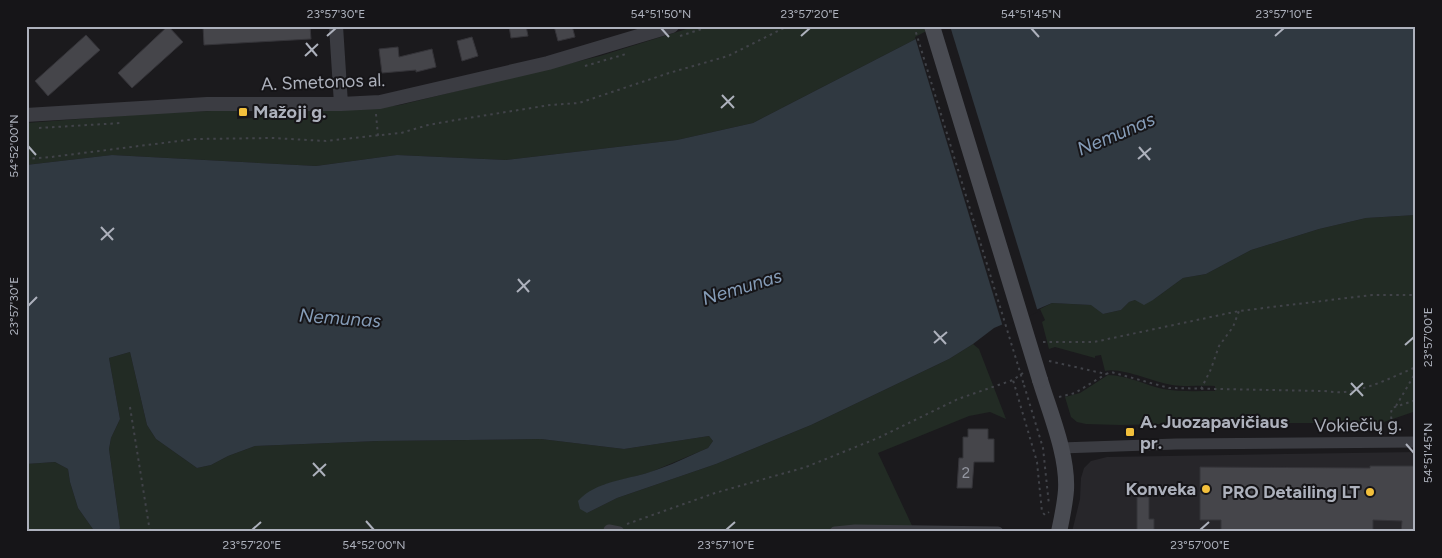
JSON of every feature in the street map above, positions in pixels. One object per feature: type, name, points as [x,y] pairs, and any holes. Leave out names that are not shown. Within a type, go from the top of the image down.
[{"type":"main road","points":[[932,26],[1061,448],[1066,488],[1064,512],[1059,532]]},
{"type":"street","points":[[336,26],[341,104]]},
{"type":"street","name":"A. Smetonos al.","points":[[26,115],[207,104],[341,104],[380,102],[548,62],[672,26]]},
{"type":"street","name":"Vokiečių g.","points":[[1061,448],[1176,444],[1416,442]]},
{"type":"street","points":[[835,532],[856,530],[998,532]]},
{"type":"path","points":[[26,159],[195,139],[273,138],[326,140],[378,136],[401,133],[428,125],[456,120],[550,105],[579,103],[668,73],[728,56],[788,26]]},
{"type":"path","points":[[914,26],[1043,448],[1050,511],[1045,515],[1042,512],[1037,462],[1013,380]]},
{"type":"path","points":[[376,116],[378,136]]},
{"type":"path","points":[[1043,341],[1094,342],[1239,311],[1372,295],[1416,295]]},
{"type":"path","points":[[1201,388],[1211,369],[1219,346],[1233,327],[1239,311]]},
{"type":"path","points":[[1045,360],[1106,374]]},
{"type":"path","points":[[1060,397],[1075,393],[1112,372],[1169,388],[1344,392],[1371,386],[1416,367]]},
{"type":"path","points":[[614,531],[715,493],[806,467],[878,438],[958,399],[1013,380],[1025,371]]},
{"type":"path","points":[[1396,406],[1416,372]]},
{"type":"path","points":[[1392,442],[1392,408],[1416,400]]},
{"type":"path","points":[[130,407],[150,532]]},
{"type":"shaded area","points":[[696,26],[941,26],[753,123],[677,140],[506,160],[397,155],[316,166],[112,155],[26,165],[26,123],[158,113],[237,110],[237,119],[252,118],[252,110],[345,110],[400,105],[600,56]]},
{"type":"shaded area","points":[[1416,215],[1416,411],[1381,423],[1120,425],[1086,424],[1077,422],[1071,417],[1065,397],[1080,393],[1108,375],[1136,380],[1169,390],[1215,391],[1215,386],[1172,385],[1120,371],[1105,371],[1101,355],[1095,356],[1095,358],[1055,347],[1049,349],[1042,322],[1045,320],[1040,309],[1052,303],[1092,305],[1103,314],[1121,310],[1129,302],[1135,300],[1153,300],[1183,278],[1206,274],[1251,250],[1319,229],[1366,218]]},
{"type":"shaded area","points":[[973,344],[979,349],[1006,419],[990,412],[969,416],[878,453],[915,532],[118,532],[120,528],[109,449],[111,438],[120,419],[109,358],[130,352],[147,425],[156,439],[197,468],[211,465],[228,456],[255,446],[378,441],[541,439],[624,449],[709,436],[713,441],[708,448],[651,472],[603,485],[587,513],[617,498],[716,464],[811,425],[949,359]]},
{"type":"shaded area","points":[[1416,452],[1416,532],[1072,532],[1080,499],[1081,478],[1084,468],[1091,461],[1107,457]]},
{"type":"shaded area","points":[[55,462],[68,469],[78,508],[95,532],[26,532],[26,464]]},
{"type":"water","name":"Nemunas","points":[[941,26],[1416,26],[1416,215],[1366,218],[1319,229],[1251,250],[1206,274],[1183,278],[1144,305],[1135,300],[1129,302],[1121,310],[1103,314],[1091,305],[1052,303],[994,328],[949,359],[811,425],[716,464],[617,498],[587,513],[580,509],[578,501],[593,489],[665,467],[708,448],[713,441],[709,436],[624,449],[541,439],[378,441],[255,446],[228,456],[211,465],[197,468],[156,439],[147,425],[130,352],[109,358],[120,419],[111,438],[109,449],[120,528],[118,532],[95,532],[78,508],[68,469],[55,462],[26,464],[26,165],[112,155],[316,166],[397,155],[506,160],[677,140],[753,123]]},
{"type":"pier","points":[[936,26],[950,26],[1038,312],[1003,327],[915,37]]},
{"type":"building","points":[[168,26],[183,42],[132,88],[118,73]]},
{"type":"building","points":[[203,26],[310,26],[311,39],[204,45]]},
{"type":"building","points":[[509,26],[526,26],[528,36],[511,38]]},
{"type":"building","points":[[554,26],[572,26],[575,37],[558,41]]},
{"type":"building","points":[[86,35],[100,50],[48,96],[35,81]]},
{"type":"building","points":[[472,37],[478,56],[462,61],[457,41]]},
{"type":"building","points":[[398,47],[399,57],[432,49],[436,67],[416,72],[416,70],[382,73],[379,49]]},
{"type":"building","points":[[968,429],[988,429],[988,439],[994,439],[994,462],[974,462],[972,488],[957,488],[959,458],[963,458],[963,437],[968,437]]},
{"type":"building","points":[[1370,466],[1416,466],[1416,532],[1401,532],[1402,521],[1373,520],[1373,532],[1221,532],[1221,520],[1200,520],[1200,467],[1370,468]]},
{"type":"building","points":[[1137,497],[1149,497],[1149,519],[1154,519],[1154,532],[1137,532]]},
{"type":"place","name":"Mažoji g.","points":[[243,112]]},
{"type":"place","name":"A. Juozapavičiaus pr.","points":[[1130,432]]},
{"type":"place","name":"Konveka","points":[[1206,489]]},
{"type":"place","name":"PRO Detailing LT","points":[[1370,492]]}]
